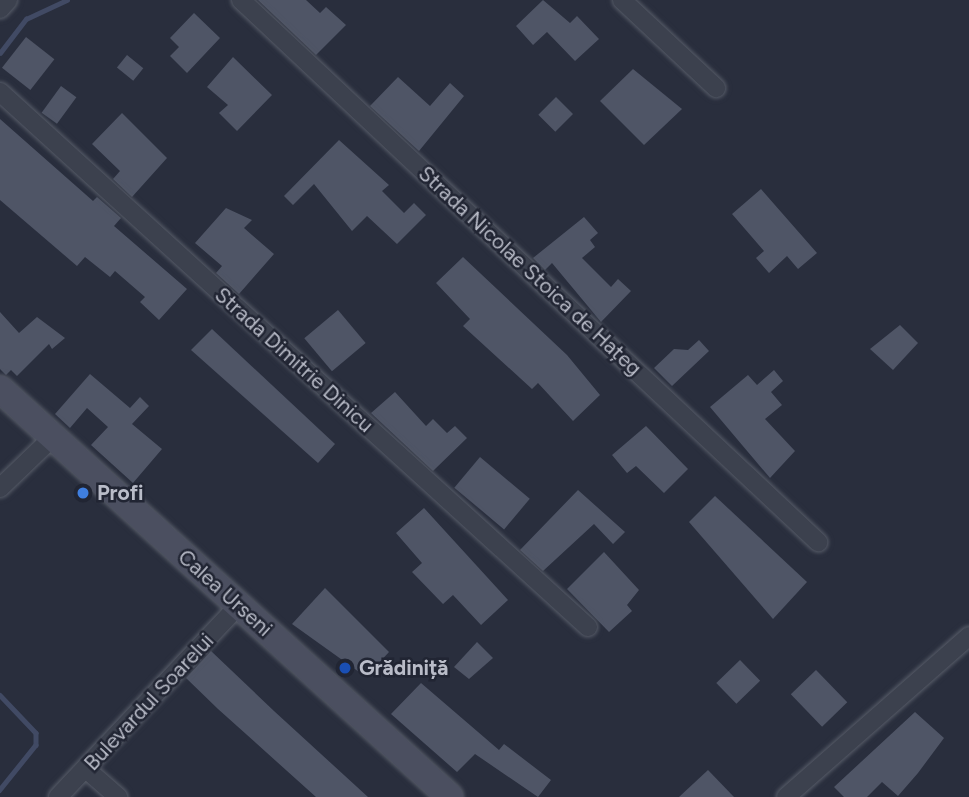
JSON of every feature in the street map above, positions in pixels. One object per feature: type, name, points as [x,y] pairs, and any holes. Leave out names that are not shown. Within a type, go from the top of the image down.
[{"type":"street","points":[[0,9],[8,0]]},
{"type":"street","name":"Strada Nicolae Stoica de Hațeg","points":[[241,0],[818,542]]},
{"type":"street","points":[[622,0],[716,88]]},
{"type":"street","name":"Strada Dimitrie Dinicu","points":[[0,92],[588,627]]},
{"type":"street","name":"Calea Urseni","points":[[0,389],[450,797]]},
{"type":"street","points":[[0,488],[53,437]]},
{"type":"street","name":"Bulevardul Soarelui","points":[[58,797],[239,605]]},
{"type":"street","points":[[786,797],[969,636]]},
{"type":"street","points":[[86,769],[118,797]]},
{"type":"building","points":[[258,0],[306,0],[320,13],[326,7],[346,25],[316,55]]},
{"type":"building","points":[[543,0],[570,23],[577,16],[599,39],[575,61],[547,32],[533,45],[516,26]]},
{"type":"building","points":[[194,13],[220,38],[187,73],[170,56],[179,47],[170,38]]},
{"type":"building","points":[[26,37],[54,59],[30,90],[2,68]]},
{"type":"building","points":[[127,55],[143,68],[133,81],[117,67]]},
{"type":"building","points":[[233,57],[272,95],[237,131],[219,113],[228,105],[207,87]]},
{"type":"building","points":[[633,69],[682,109],[644,145],[600,101]]},
{"type":"building","points":[[398,77],[430,106],[450,83],[464,96],[419,151],[370,106]]},
{"type":"building","points":[[61,86],[76,97],[57,124],[42,113]]},
{"type":"building","points":[[556,97],[573,114],[555,132],[538,115]]},
{"type":"building","points":[[122,113],[167,158],[132,197],[113,179],[120,171],[92,144]]},
{"type":"building","points":[[0,119],[93,201],[97,197],[121,218],[114,226],[187,289],[159,320],[140,302],[145,297],[115,271],[110,277],[85,257],[77,266],[0,200]]},
{"type":"building","points":[[339,140],[389,185],[382,191],[404,213],[414,203],[426,215],[397,244],[367,216],[352,231],[314,184],[293,205],[284,196]]},
{"type":"building","points":[[761,189],[817,253],[798,269],[787,256],[769,273],[756,258],[764,251],[732,214]]},
{"type":"building","points":[[226,208],[252,220],[244,228],[274,254],[239,294],[216,273],[222,266],[195,243]]},
{"type":"building","points":[[584,217],[598,233],[590,240],[595,247],[582,258],[611,287],[618,279],[631,291],[601,322],[552,263],[545,270],[533,258]]},
{"type":"building","points":[[463,257],[567,355],[600,395],[573,421],[538,383],[532,389],[463,326],[470,319],[436,283]]},
{"type":"building","points":[[338,310],[366,343],[332,371],[304,338]]},
{"type":"building","points":[[0,312],[19,333],[37,317],[65,338],[52,349],[49,344],[17,376],[11,370],[6,375],[0,369]]},
{"type":"building","points":[[900,325],[918,343],[893,370],[870,349]]},
{"type":"building","points":[[212,329],[335,444],[318,463],[191,350]]},
{"type":"building","points":[[699,340],[709,351],[672,386],[654,368],[674,349],[688,350]]},
{"type":"building","points":[[774,370],[783,381],[771,392],[782,405],[765,419],[795,451],[770,478],[710,407],[748,375],[757,385]]},
{"type":"building","points":[[90,374],[130,408],[140,397],[149,406],[132,424],[162,449],[133,483],[91,445],[108,427],[87,408],[70,428],[55,414]]},
{"type":"building","points":[[395,392],[426,426],[433,419],[447,433],[455,426],[467,438],[433,471],[371,413]]},
{"type":"building","points":[[646,426],[688,469],[664,493],[636,466],[627,473],[612,455]]},
{"type":"building","points":[[480,457],[530,499],[504,529],[454,488]]},
{"type":"building","points":[[578,490],[625,532],[613,544],[594,524],[543,571],[520,550]]},
{"type":"building","points":[[715,496],[807,582],[773,619],[689,522]]},
{"type":"building","points":[[424,508],[508,600],[481,625],[453,595],[443,604],[412,572],[422,563],[396,533]]},
{"type":"building","points":[[604,552],[639,590],[627,605],[632,611],[609,632],[567,589]]},
{"type":"building","points":[[325,588],[389,652],[366,677],[292,624]]},
{"type":"building","points":[[477,642],[493,658],[469,679],[454,667]]},
{"type":"building","points":[[211,651],[368,797],[316,797],[218,709],[186,678]]},
{"type":"building","points":[[740,660],[760,681],[736,704],[716,683]]},
{"type":"building","points":[[816,670],[847,702],[822,727],[791,694]]},
{"type":"building","points":[[421,683],[499,750],[504,744],[551,780],[538,797],[475,754],[457,772],[391,714]]},
{"type":"building","points":[[915,712],[944,738],[918,773],[898,796],[882,782],[867,797],[844,797],[834,787]]},
{"type":"building","points":[[708,770],[734,797],[679,797]]},
{"type":"waterway","points":[[0,53],[26,19],[67,0]]},
{"type":"waterway","points":[[0,695],[36,733],[36,745],[0,790]]},
{"type":"place","name":"Profi","points":[[83,493]]},
{"type":"place","name":"Grădiniță","points":[[345,668]]}]
